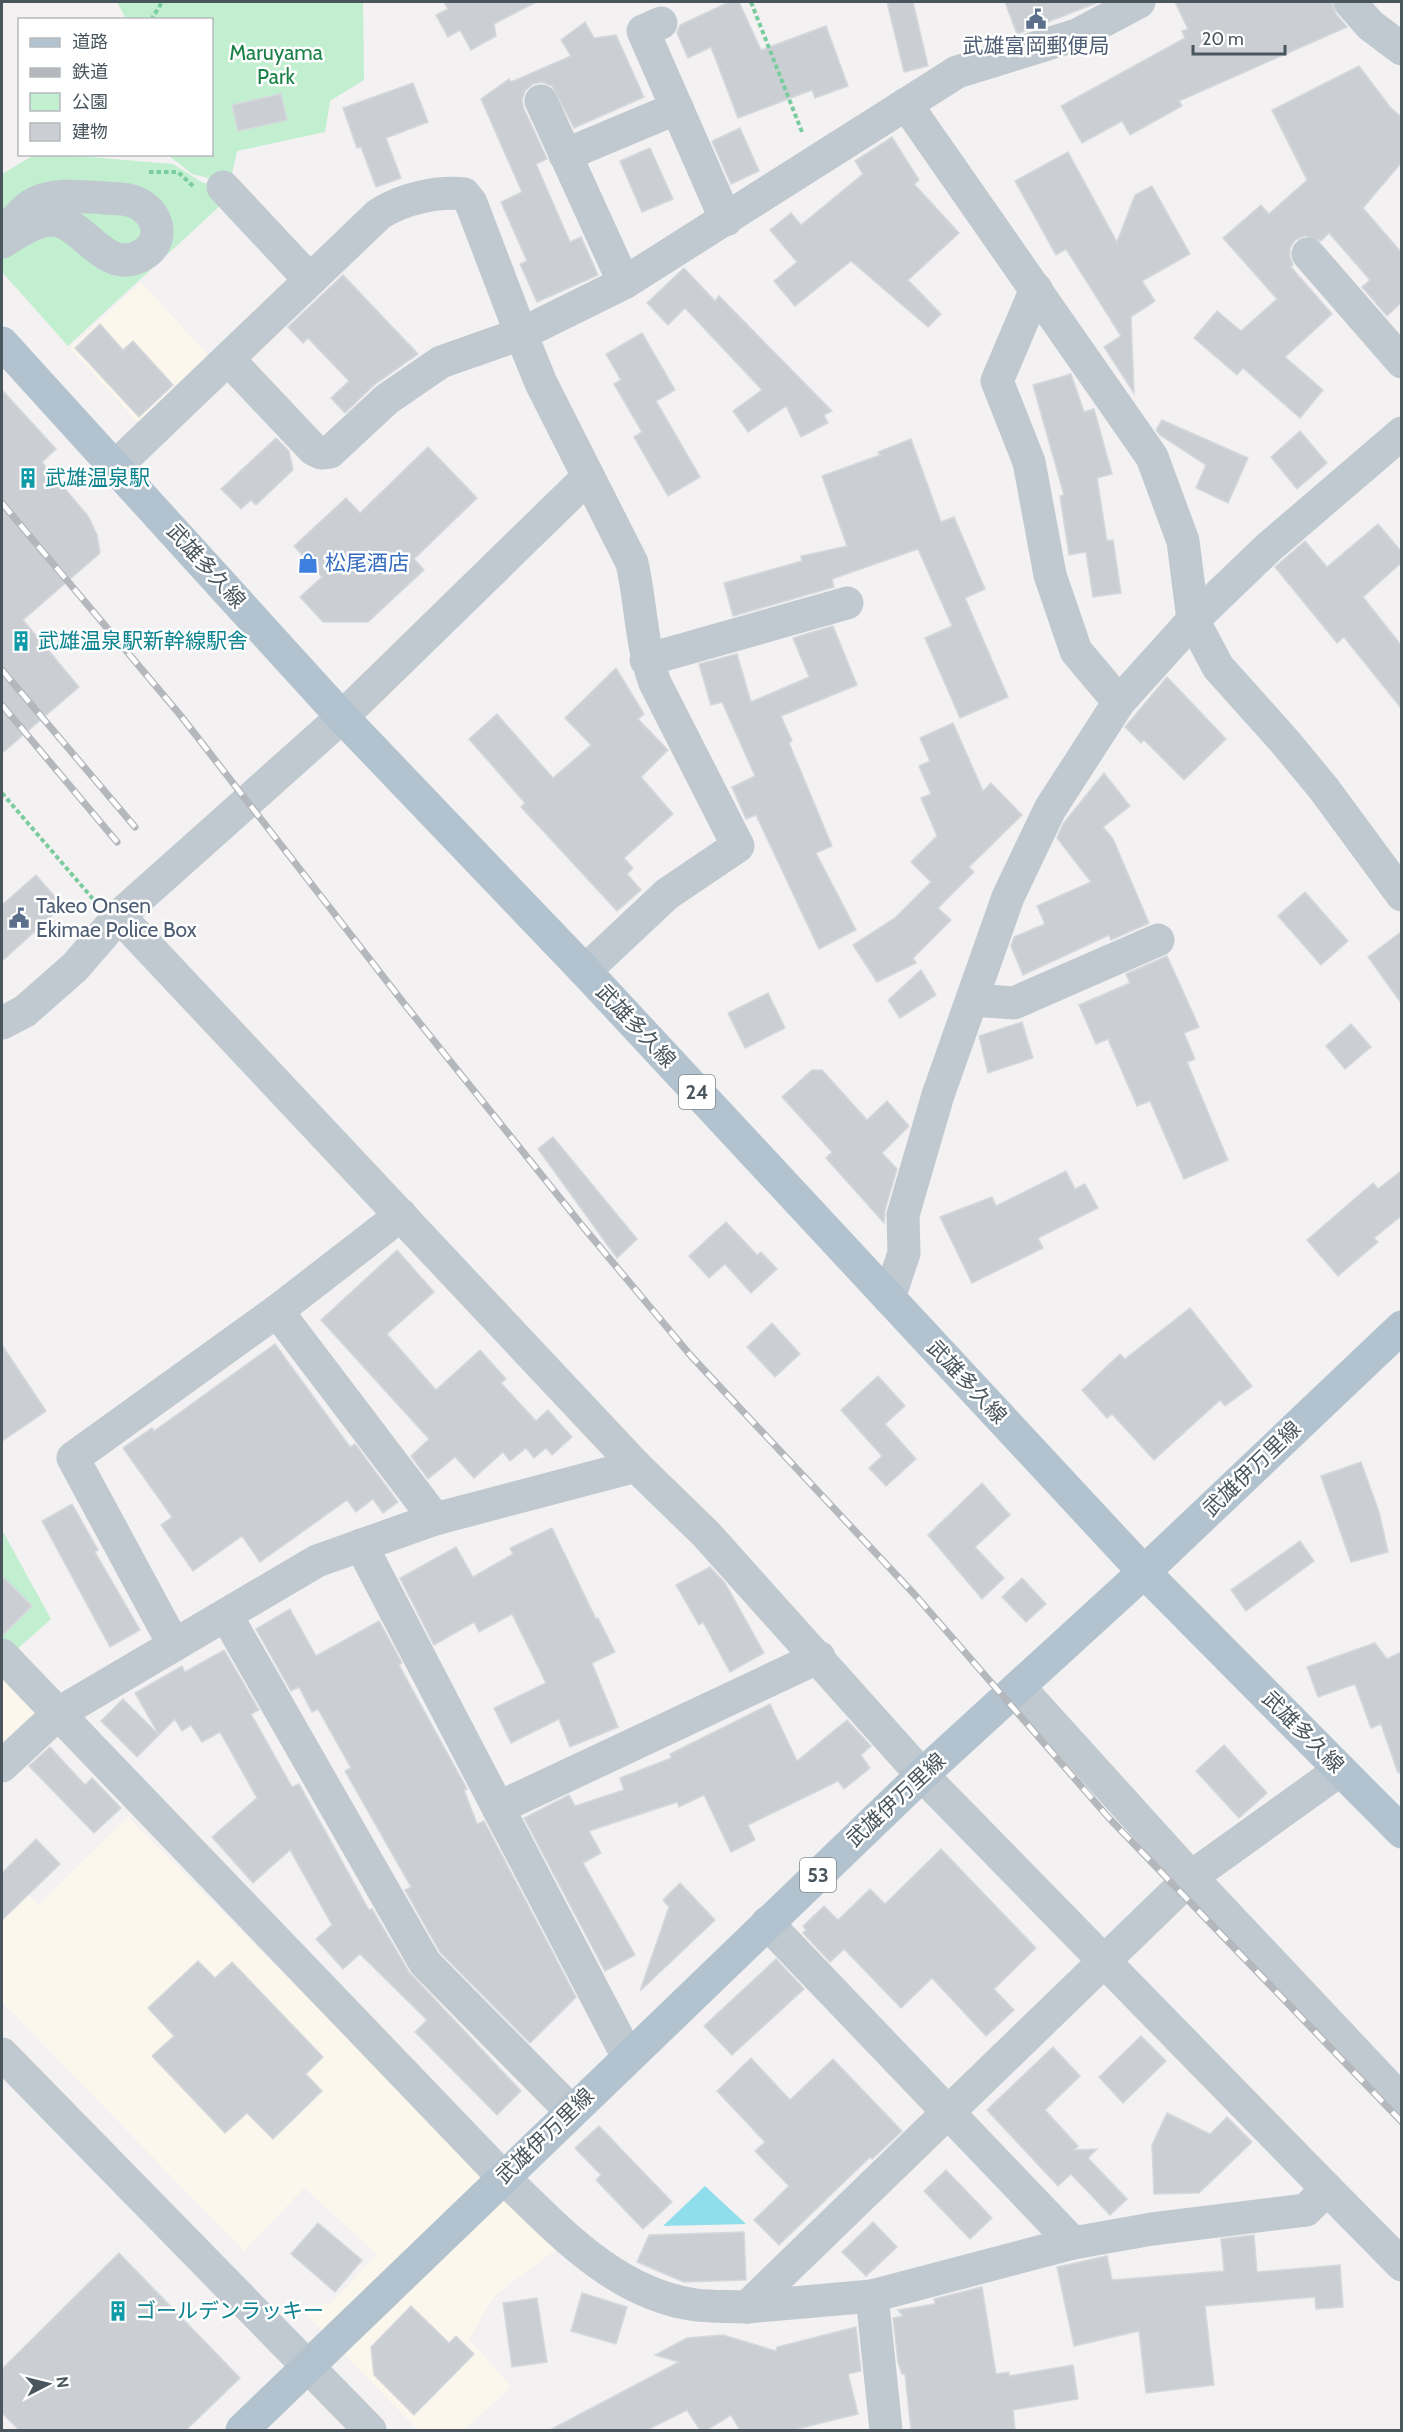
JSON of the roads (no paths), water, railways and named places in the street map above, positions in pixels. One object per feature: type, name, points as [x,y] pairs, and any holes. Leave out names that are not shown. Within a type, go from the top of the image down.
[{"type":"main road","name":"武雄多久線","points":[[2,343],[342,717],[585,971],[1144,1572],[1401,1832]]},
{"type":"main road","name":"武雄伊万里線","points":[[242,2430],[502,2177],[922,1775],[1144,1572],[1401,1327]]},
{"type":"street","points":[[228,359],[313,449],[321,453],[330,452],[387,399],[441,362],[521,334],[624,283],[957,72],[1077,34],[1099,11],[1139,2]]},
{"type":"street","points":[[1350,2],[1370,25],[1401,49]]},
{"type":"street","points":[[661,23],[643,31],[726,220]]},
{"type":"street","points":[[542,101],[624,283]]},
{"type":"street","points":[[906,104],[1152,457],[1183,541],[1193,620],[1218,667],[1309,770],[1401,895]]},
{"type":"street","points":[[565,155],[677,108]]},
{"type":"street","points":[[223,187],[310,280]]},
{"type":"street","points":[[116,466],[385,210],[420,197],[464,194],[471,203],[541,383],[587,478],[632,563],[639,594],[646,660],[655,683],[738,846],[667,894],[585,971]]},
{"type":"street","points":[[2,236],[30,206],[42,200],[60,198],[133,200],[150,210],[157,229],[151,248],[144,255],[133,260],[110,256],[64,223],[52,220],[26,227],[2,242]]},
{"type":"street","points":[[1308,254],[1401,362]]},
{"type":"street","points":[[1036,289],[997,381],[1029,462],[1050,575],[1077,651],[1119,702]]},
{"type":"street","points":[[889,1298],[904,1253],[903,1215],[938,1095],[1008,897],[1050,809],[1119,702],[1193,620],[1268,548],[1400,435]]},
{"type":"street","points":[[2,1023],[25,1011],[75,967],[106,907],[342,717],[587,478]]},
{"type":"street","points":[[646,660],[847,603]]},
{"type":"street","points":[[106,907],[401,1215],[636,1466],[706,1534],[819,1657],[922,1775],[1102,1962],[1401,2265]]},
{"type":"street","points":[[972,1000],[1014,1002],[1158,940]]},
{"type":"street","points":[[174,1645],[73,1458],[277,1311],[401,1215]]},
{"type":"street","points":[[277,1311],[435,1519]]},
{"type":"street","points":[[2,1766],[58,1713],[317,1561],[435,1519],[636,1466]]},
{"type":"street","points":[[361,1545],[628,2057]]},
{"type":"street","points":[[226,1615],[425,1963],[571,2111]]},
{"type":"street","points":[[2,1655],[502,2177],[582,2252],[639,2289],[695,2305],[747,2307],[872,2296],[1073,2243],[1152,2229],[1306,2210],[1327,2189]]},
{"type":"street","points":[[498,1808],[819,1657]]},
{"type":"street","points":[[1019,1687],[1191,1877],[1401,2101]]},
{"type":"street","points":[[747,2307],[1191,1877],[1340,1770]]},
{"type":"street","points":[[767,1923],[1073,2243]]},
{"type":"street","points":[[2,2054],[370,2430]]},
{"type":"street","points":[[872,2296],[886,2430]]},
{"type":"water","points":[[705,2186],[746,2224],[663,2226]]},
{"type":"railway","points":[[2,503],[181,716],[406,1006],[584,1228],[691,1356],[916,1596],[1108,1817],[1402,2122]]},
{"type":"railway","points":[[2,670],[135,827]]},
{"type":"railway","points":[[2,705],[117,842]]},
{"type":"place","name":"武雄富岡郵便局","points":[[1036,19]]},
{"type":"place","name":"武雄温泉駅","points":[[28,478]]},
{"type":"place","name":"松尾酒店","points":[[308,563]]},
{"type":"place","name":"武雄温泉駅新幹線駅舎","points":[[21,641]]},
{"type":"place","name":"Takeo Onsen Ekimae Police Box","points":[[19,918]]},
{"type":"place","name":"ゴールデンラッキー","points":[[118,2311]]},
{"type":"park label","name":"Maruyama Park","points":[[276,65]]}]
